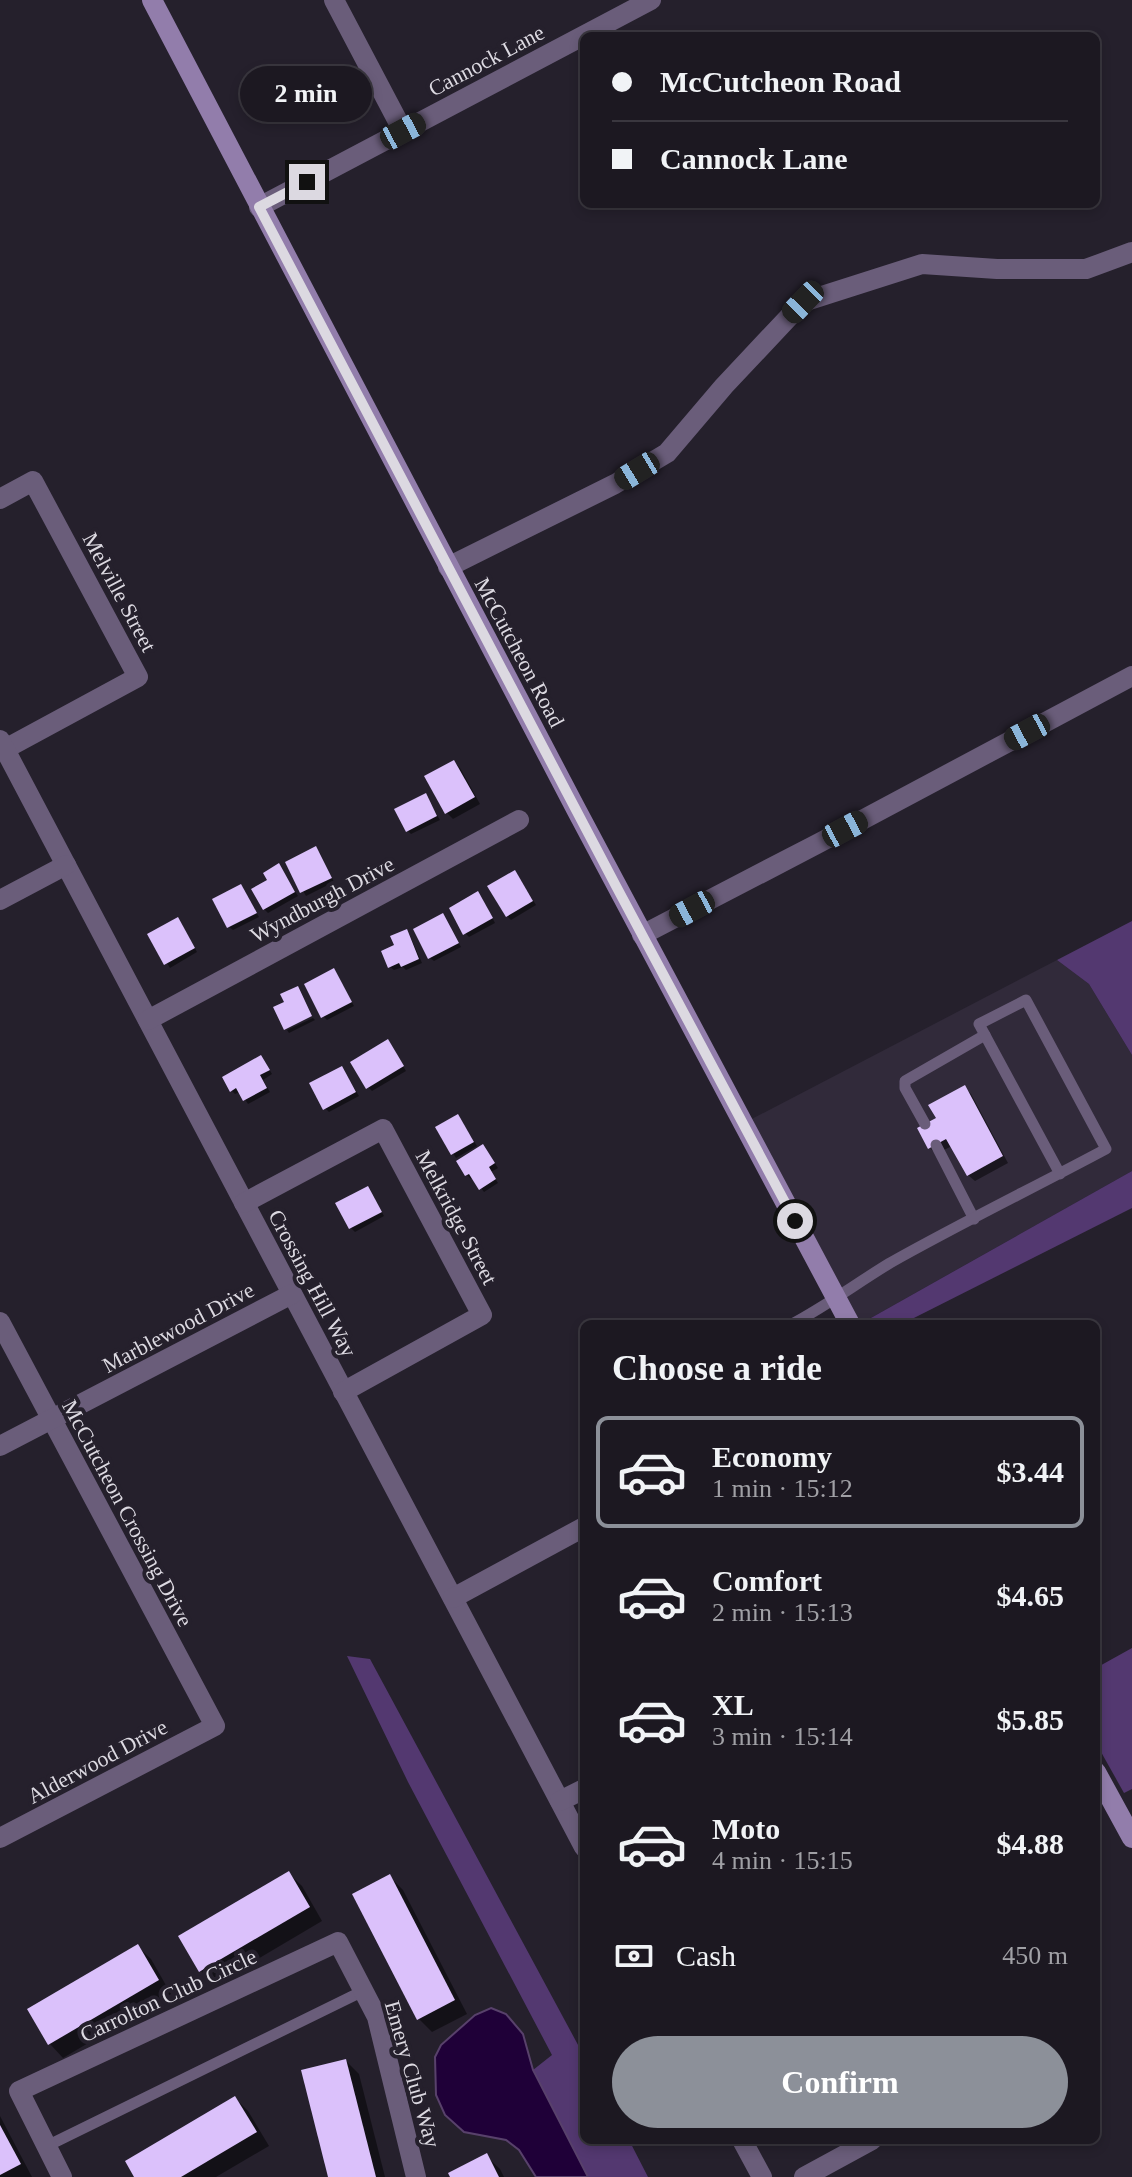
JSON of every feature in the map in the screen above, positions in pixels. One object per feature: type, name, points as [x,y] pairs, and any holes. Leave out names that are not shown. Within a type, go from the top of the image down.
[{"type":"main road","name":"McCutcheon Road","points":[[152,0],[642,935],[848,1320]]},
{"type":"main road","points":[[1100,1779],[1131,1833]]},
{"type":"street","points":[[334,0],[403,131]]},
{"type":"street","name":"Cannock Lane","points":[[590,32],[651,0]]},
{"type":"street","name":"Cannock Lane","points":[[259,207],[580,38]]},
{"type":"street","points":[[448,567],[615,484],[667,453],[724,386],[803,302],[922,264],[997,269],[1086,269],[1132,252]]},
{"type":"street","name":"Melville Street","points":[[0,499],[33,481],[138,677],[2,745]]},
{"type":"street","points":[[642,935],[1132,676]]},
{"type":"street","name":"Crossing Hill Way","points":[[2,745],[580,1839]]},
{"type":"street","name":"Wyndburgh Drive","points":[[148,1020],[519,820]]},
{"type":"street","points":[[0,900],[66,865]]},
{"type":"street","name":"Melkridge Street","points":[[244,1203],[383,1129],[482,1315],[343,1392]]},
{"type":"street","name":"Marblewood Drive","points":[[0,1446],[292,1294]]},
{"type":"street","name":"McCutcheon Crossing Drive","points":[[0,1322],[215,1726]]},
{"type":"street","points":[[453,1598],[580,1529]]},
{"type":"street","name":"Alderwood Drive","points":[[0,1838],[215,1726]]},
{"type":"street","points":[[560,1801],[580,1791]]},
{"type":"street","name":"Emery Club Way","points":[[338,1942],[377,2017],[416,2177]]},
{"type":"street","name":"Carrolton Club Circle","points":[[47,2146],[19,2091],[338,1942]]},
{"type":"street","points":[[744,2144],[762,2177]]},
{"type":"street","points":[[804,2177],[865,2144]]},
{"type":"street","points":[[47,2146],[62,2177]]},
{"type":"lane","points":[[799,1320],[891,1263],[1060,1174],[1106,1149],[1026,1000],[979,1024],[1060,1174]]},
{"type":"lane","points":[[925,1124],[905,1088],[905,1081],[985,1035]]},
{"type":"lane","points":[[936,1145],[974,1219]]},
{"type":"lane","points":[[47,2146],[363,1991]]},
{"type":"shaded area","points":[[1132,921],[1132,1055],[1089,984],[1057,960]]},
{"type":"shaded area","points":[[1057,960],[1089,984],[1132,1055],[1132,1171],[867,1320],[858,1320],[746,1122]]},
{"type":"shaded area","points":[[1132,1171],[1132,1208],[910,1320],[867,1320]]},
{"type":"shaded area","points":[[1132,1648],[1132,1789],[1124,1793],[1100,1750],[1100,1666]]},
{"type":"shaded area","points":[[347,1656],[370,1659],[580,2049],[580,2144],[631,2144],[648,2177],[588,2177],[533,2070],[552,2055],[408,1782]]},
{"type":"shaded area","points":[[491,2008],[506,2014],[523,2034],[533,2070],[588,2177],[536,2177],[519,2150],[506,2140],[464,2132],[445,2115],[436,2095],[435,2057],[441,2045],[475,2015]]},
{"type":"building","points":[[454,760],[475,797],[445,814],[424,776]]},
{"type":"building","points":[[426,793],[437,816],[406,832],[394,809]]},
{"type":"building","points":[[316,846],[332,878],[300,893],[285,862]]},
{"type":"building","points":[[279,863],[295,892],[263,910],[251,889],[267,880],[263,873]]},
{"type":"building","points":[[515,870],[533,901],[506,917],[487,886]]},
{"type":"building","points":[[241,884],[257,913],[227,928],[212,899]]},
{"type":"building","points":[[478,891],[493,918],[463,935],[449,908]]},
{"type":"building","points":[[443,913],[459,943],[428,959],[413,929]]},
{"type":"building","points":[[178,917],[195,948],[164,965],[147,934]]},
{"type":"building","points":[[407,929],[419,959],[401,967],[399,963],[388,968],[381,951],[394,945],[390,936]]},
{"type":"building","points":[[334,968],[352,1002],[321,1018],[304,984]]},
{"type":"building","points":[[298,986],[312,1016],[284,1030],[273,1007],[284,1002],[280,994]]},
{"type":"building","points":[[388,1039],[404,1066],[366,1089],[350,1062]]},
{"type":"building","points":[[261,1055],[270,1070],[260,1075],[267,1088],[243,1101],[236,1088],[230,1092],[222,1077]]},
{"type":"building","points":[[342,1066],[356,1092],[323,1110],[309,1083]]},
{"type":"building","points":[[965,1085],[1003,1156],[967,1176],[946,1139],[928,1149],[917,1128],[936,1118],[928,1105]]},
{"type":"building","points":[[458,1114],[474,1142],[451,1155],[435,1127]]},
{"type":"building","points":[[483,1144],[495,1163],[489,1167],[496,1179],[479,1190],[456,1161]]},
{"type":"building","points":[[368,1186],[382,1212],[349,1229],[335,1203]]},
{"type":"building","points":[[289,1871],[310,1907],[199,1972],[178,1936]]},
{"type":"building","points":[[390,1874],[455,2000],[417,2020],[352,1894]]},
{"type":"building","points":[[138,1944],[159,1980],[48,2045],[27,2009]]},
{"type":"building","points":[[346,2059],[376,2177],[328,2177],[301,2070]]},
{"type":"building","points":[[235,2096],[257,2132],[181,2177],[134,2177],[125,2161]]},
{"type":"building","points":[[0,2125],[21,2164],[0,2175]]},
{"type":"building","points":[[487,2153],[499,2177],[450,2177],[448,2173]]},
{"type":"route","points":[[307,182],[259,207],[795,1221]]}]
